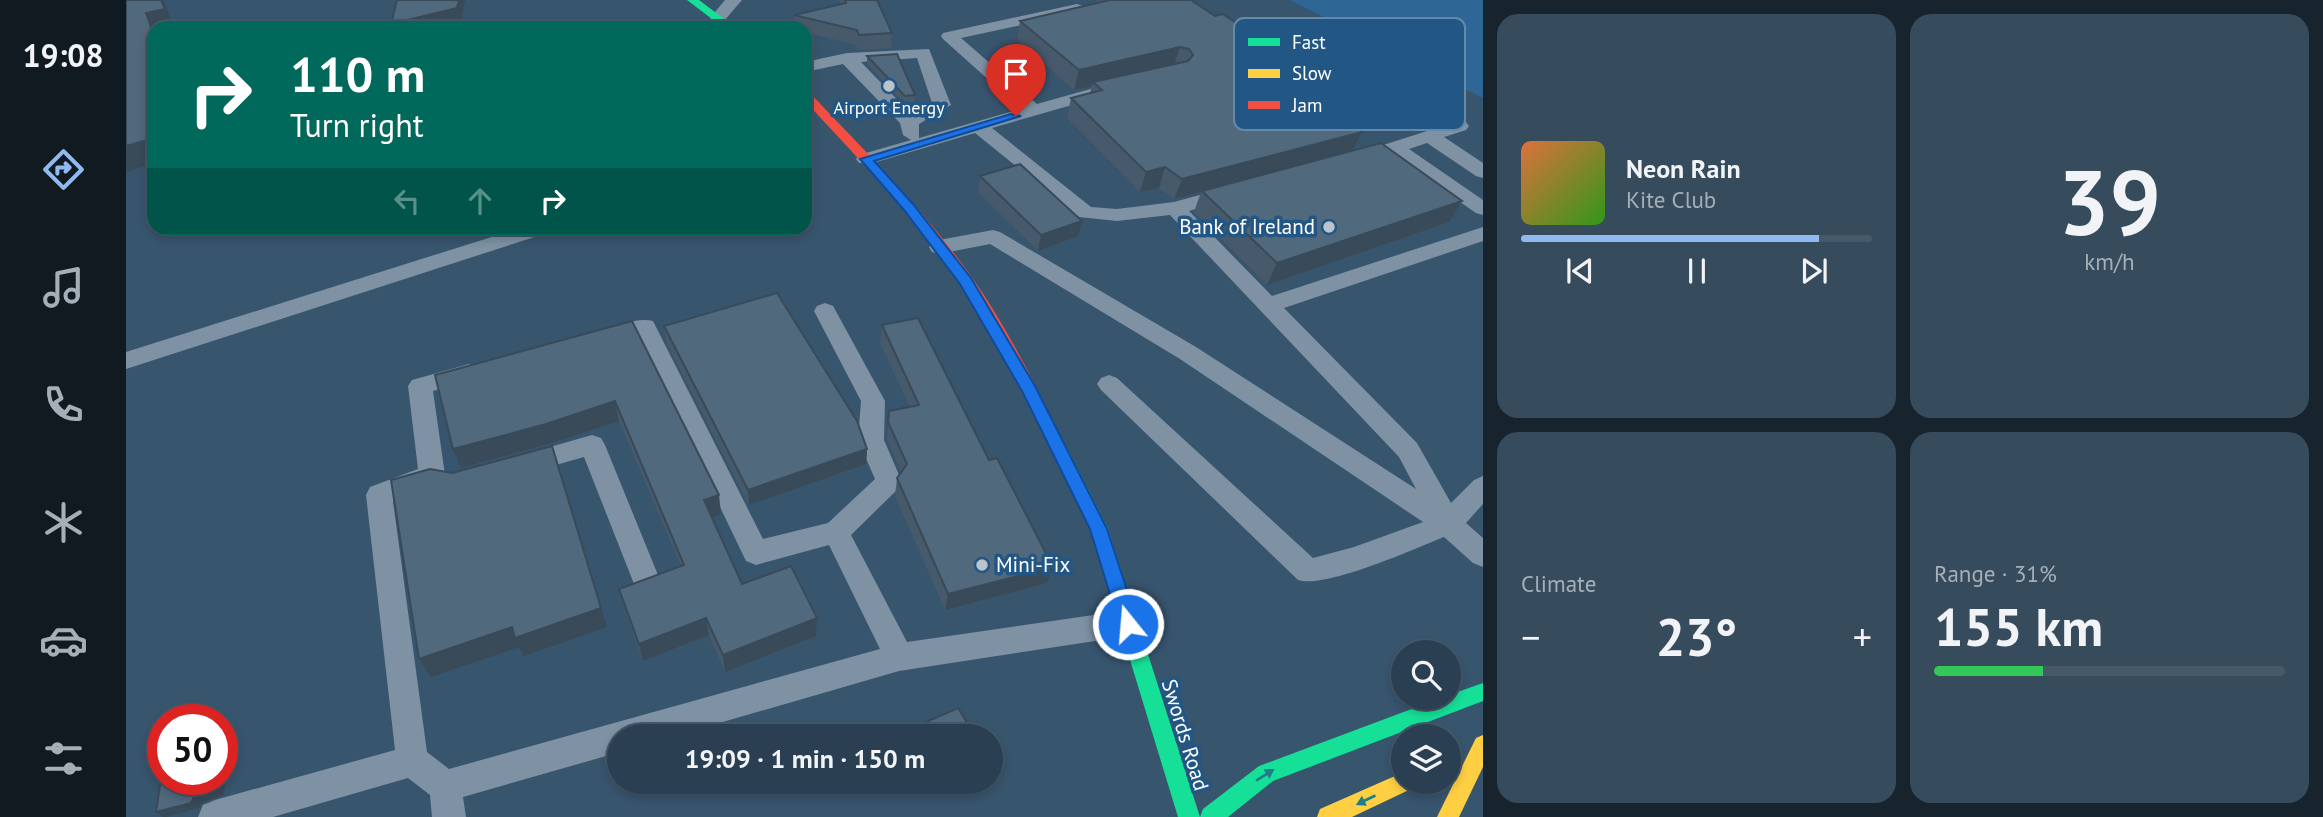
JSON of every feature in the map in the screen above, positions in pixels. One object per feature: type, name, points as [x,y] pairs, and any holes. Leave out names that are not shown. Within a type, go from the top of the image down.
[{"type":"main road","points":[[691,0],[721,21]]},
{"type":"main road","name":"Swords Road","points":[[812,101],[866,159],[966,281],[1030,390],[1099,529],[1189,817]]},
{"type":"main road","points":[[1211,817],[1266,773],[1483,692]]},
{"type":"main road","points":[[1461,755],[1483,745]]},
{"type":"main road","points":[[1448,817],[1483,745]]},
{"type":"main road","points":[[1328,817],[1391,788]]},
{"type":"lane","points":[[725,21],[734,0]]},
{"type":"lane","points":[[1034,111],[949,36],[1092,6]]},
{"type":"lane","points":[[812,65],[847,58],[923,53],[942,105],[909,122]]},
{"type":"lane","points":[[847,58],[909,122],[909,132],[919,144]]},
{"type":"lane","points":[[866,159],[1125,85]]},
{"type":"lane","points":[[979,127],[1086,213],[1117,215],[1175,208],[1253,187]]},
{"type":"lane","points":[[1344,163],[1449,130]]},
{"type":"lane","points":[[1431,137],[1483,172]]},
{"type":"lane","points":[[1395,149],[1483,209]]},
{"type":"lane","points":[[1175,208],[1408,450],[1448,524]]},
{"type":"lane","points":[[1268,305],[1483,234]]},
{"type":"lane","points":[[126,361],[518,235]]},
{"type":"lane","points":[[939,247],[993,237],[1188,353],[1448,524],[1483,555]]},
{"type":"lane","points":[[579,345],[645,327],[756,553],[836,532],[888,482],[871,440],[873,401],[825,311]]},
{"type":"lane","points":[[432,475],[420,386],[500,365]]},
{"type":"lane","points":[[1109,384],[1308,570],[1355,559],[1448,524],[1483,487]]},
{"type":"lane","points":[[500,470],[592,445],[646,580]]},
{"type":"lane","points":[[461,481],[432,475],[379,495],[412,761],[447,801],[899,657],[1128,624]]},
{"type":"lane","points":[[836,532],[899,657]]},
{"type":"lane","points":[[215,817],[412,761]]},
{"type":"shaded area","points":[[1290,0],[1483,0],[1483,98],[1465,89],[1465,18],[1325,18]]},
{"type":"building","points":[[126,0],[161,0],[165,9],[146,13],[149,21],[147,140],[126,146]]},
{"type":"building","points":[[397,0],[459,0],[457,8],[403,21],[392,21]]},
{"type":"building","points":[[845,0],[877,0],[892,33],[859,35],[857,30],[794,15],[846,3]]},
{"type":"building","points":[[1110,0],[1191,0],[1215,16],[1223,14],[1234,22],[1234,130],[1362,132],[1182,179],[1165,167],[1146,172],[1071,98],[1102,90],[1093,82],[1188,61],[1193,55],[1189,49],[1180,47],[1079,70],[1020,21]]},
{"type":"building","points":[[897,54],[915,95],[905,96],[867,56]]},
{"type":"building","points":[[1381,143],[1462,201],[1277,263],[1202,191]]},
{"type":"building","points":[[1020,164],[1082,221],[1041,235],[980,176]]},
{"type":"building","points":[[777,293],[857,421],[867,449],[748,490],[664,326]]},
{"type":"building","points":[[918,318],[989,460],[997,458],[1053,567],[948,594],[897,478],[907,464],[888,422],[889,411],[919,405],[882,325]]},
{"type":"building","points":[[632,321],[719,495],[704,500],[742,584],[791,566],[817,618],[723,655],[706,618],[639,644],[619,589],[684,565],[615,401],[546,424],[453,449],[435,375]]},
{"type":"building","points":[[552,446],[601,608],[515,638],[512,627],[419,659],[391,480],[430,469],[452,473]]},
{"type":"building","points":[[958,708],[968,724],[922,724]]},
{"type":"building","points":[[159,795],[200,795],[194,797],[191,803],[156,812]]},
{"type":"traffic: fast","points":[[692,0],[721,21]]},
{"type":"traffic: fast","points":[[1059,449],[1099,529],[1189,817]]},
{"type":"traffic: fast","points":[[1211,817],[1266,773],[1483,692]]},
{"type":"traffic: slow","points":[[1448,817],[1483,745]]},
{"type":"traffic: slow","points":[[1328,817],[1391,788]]},
{"type":"traffic: jam","points":[[812,102],[909,208],[966,280],[1004,342],[1059,449]]},
{"type":"place","name":"Airport Energy","points":[[889,86]]},
{"type":"place","name":"Bank of Ireland","points":[[1329,227]]},
{"type":"place","name":"Mini-Fix","points":[[982,565]]},
{"type":"route","points":[[1016,116],[866,159],[909,207],[966,281],[1030,390],[1099,529],[1128,624]]}]
